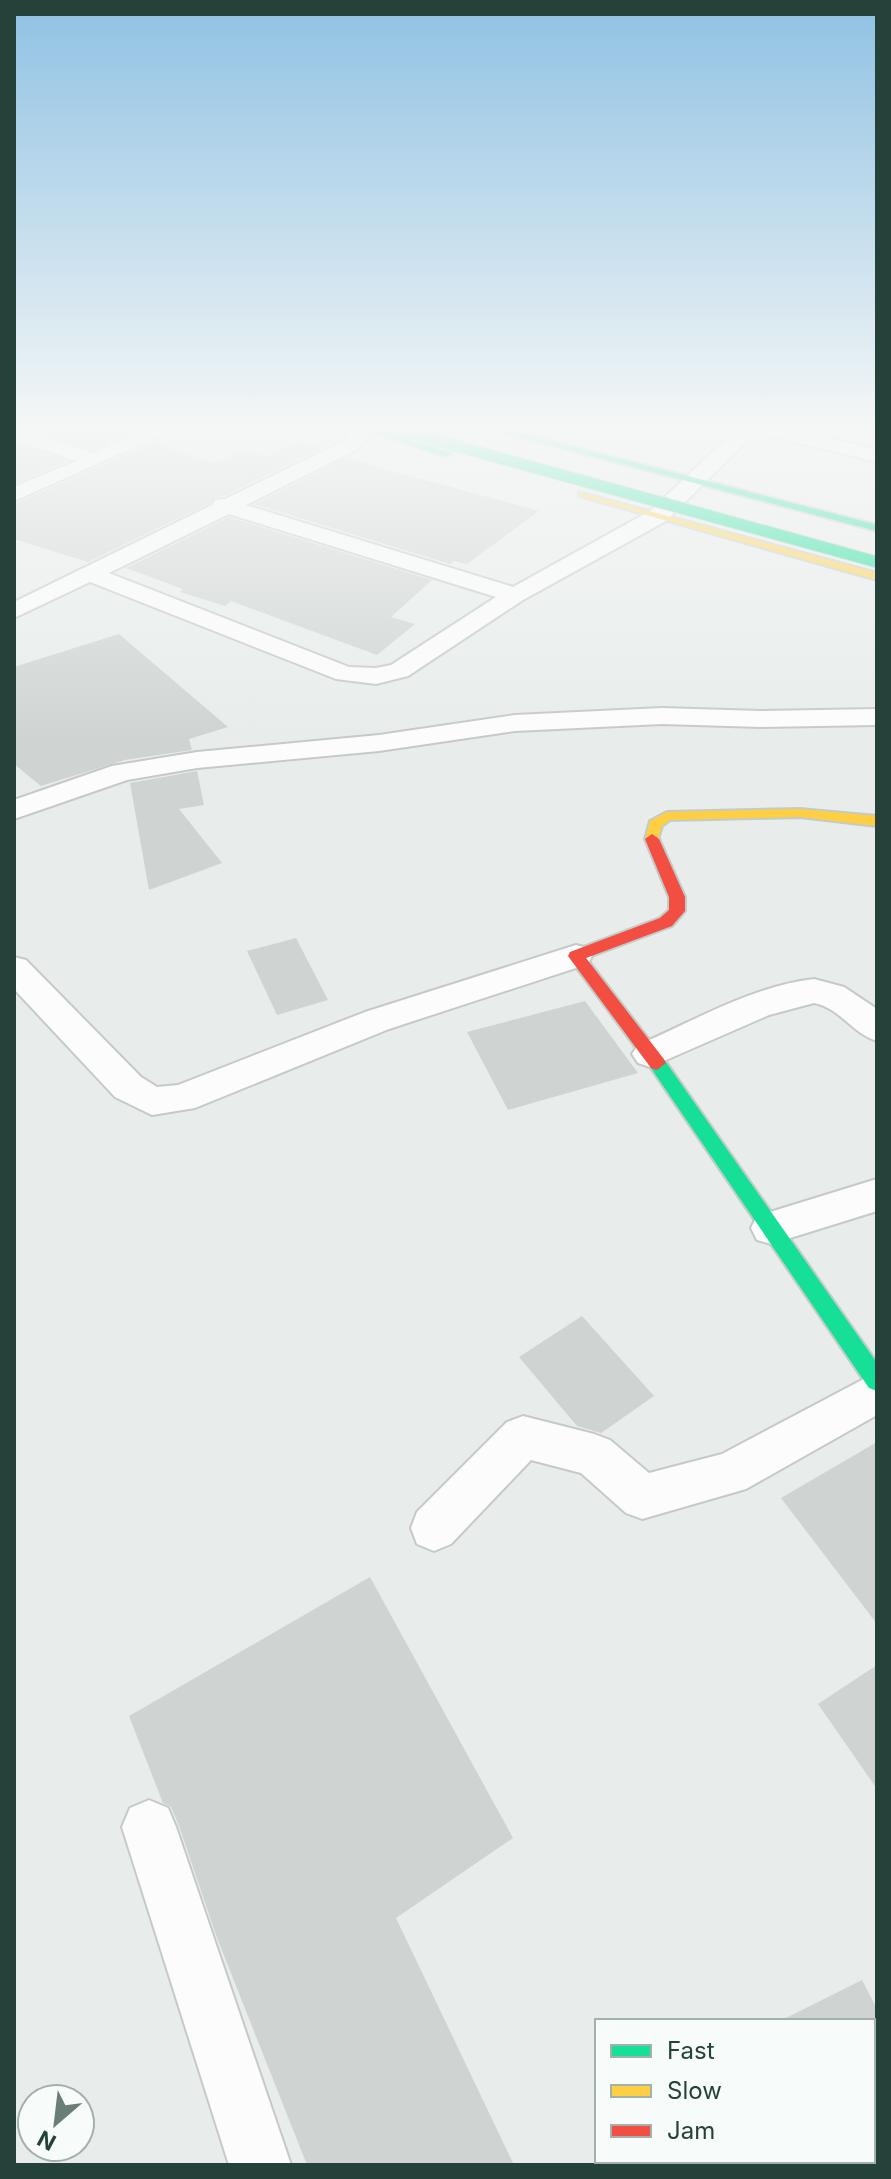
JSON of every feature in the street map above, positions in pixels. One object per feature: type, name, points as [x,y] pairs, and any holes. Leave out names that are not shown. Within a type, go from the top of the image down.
[{"type":"street","points":[[14,611],[170,533]]},
{"type":"street","points":[[313,533],[515,595]]},
{"type":"street","points":[[90,574],[345,674],[376,676],[399,671],[515,595],[628,533]]},
{"type":"street","points":[[718,533],[877,577]]},
{"type":"street","points":[[771,533],[877,562]]},
{"type":"street","points":[[845,533],[877,541]]},
{"type":"street","points":[[14,810],[122,772],[197,760],[379,743],[515,723],[662,716],[761,719],[877,717]]},
{"type":"street","points":[[14,968],[128,1087],[152,1101],[182,1098],[367,1023],[464,988],[576,956],[666,922],[677,911],[677,897],[651,838],[651,828],[667,816],[800,813],[877,821]]},
{"type":"street","points":[[576,956],[650,1054],[877,1381]]},
{"type":"street","points":[[650,1054],[785,996],[813,991],[853,1007],[877,1029]]},
{"type":"street","points":[[771,1228],[877,1195]]},
{"type":"street","points":[[434,1528],[523,1437],[594,1455],[642,1497],[730,1474],[877,1392]]},
{"type":"street","points":[[149,1827],[260,2165]]},
{"type":"building","points":[[14,533],[149,533],[88,562],[14,539]]},
{"type":"building","points":[[197,533],[280,533],[432,580],[391,617],[415,624],[377,655],[231,601],[225,606],[180,592],[183,589],[126,568]]},
{"type":"building","points":[[348,533],[510,533],[467,564],[454,561],[450,564]]},
{"type":"building","points":[[119,634],[228,727],[189,739],[192,750],[125,760],[41,786],[14,764],[14,667]]},
{"type":"building","points":[[197,771],[204,805],[179,809],[222,863],[149,890],[130,783]]},
{"type":"building","points":[[296,938],[328,1000],[277,1015],[247,951]]},
{"type":"building","points":[[585,1001],[638,1073],[508,1110],[467,1032]]},
{"type":"building","points":[[582,1316],[654,1396],[601,1433],[577,1426],[519,1357]]},
{"type":"building","points":[[877,1442],[877,1624],[781,1498]]},
{"type":"building","points":[[370,1577],[513,1838],[396,1918],[514,2165],[307,2165],[217,1938],[179,1826],[171,1807],[163,1803],[129,1716]]},
{"type":"building","points":[[877,1665],[877,1789],[818,1704]]},
{"type":"building","points":[[862,1980],[877,2009],[877,2021],[784,2019]]},
{"type":"traffic: fast","points":[[771,533],[877,562]]},
{"type":"traffic: fast","points":[[657,1063],[877,1381]]},
{"type":"traffic: slow","points":[[720,533],[877,577]]},
{"type":"traffic: slow","points":[[652,839],[655,824],[667,816],[800,813],[877,821]]},
{"type":"traffic: jam","points":[[652,839],[677,897],[677,911],[666,922],[576,956],[657,1063]]}]
